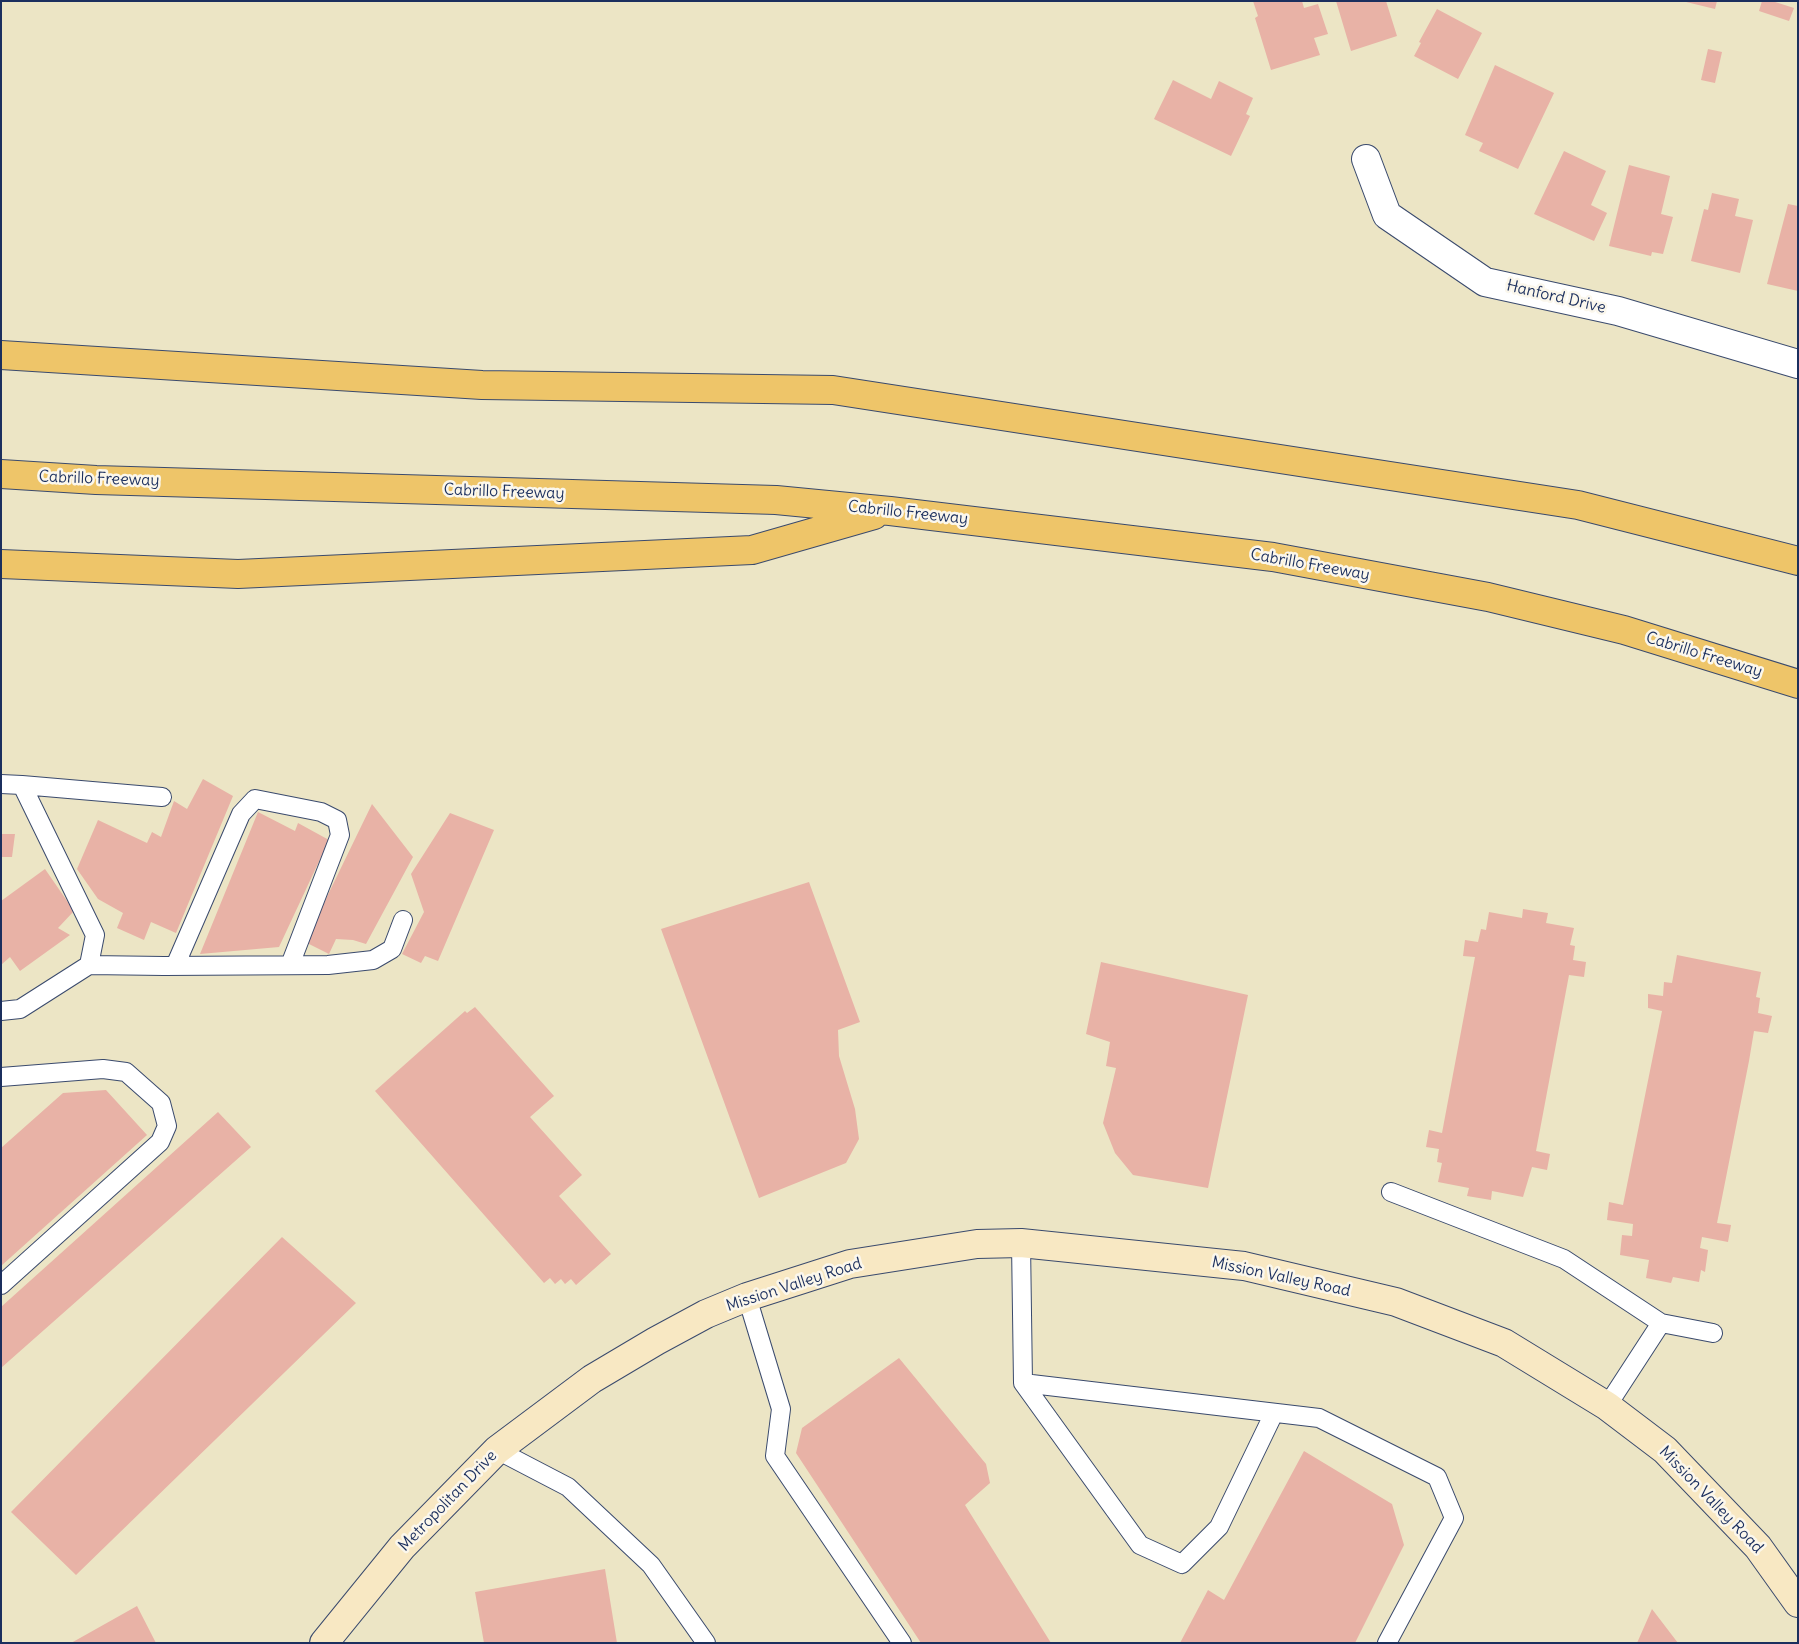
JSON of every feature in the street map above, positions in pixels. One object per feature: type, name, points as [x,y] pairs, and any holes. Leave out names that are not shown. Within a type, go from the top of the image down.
[{"type":"highway","points":[[1,355],[482,385],[833,390],[1578,505],[1798,561]]},
{"type":"highway","name":"Cabrillo Freeway","points":[[1,474],[96,480],[776,500],[890,511],[1273,557],[1469,594],[1624,630],[1798,684]]},
{"type":"highway","points":[[1,564],[238,574],[752,550],[890,511]]},
{"type":"street","name":"Hanford Drive","points":[[1366,159],[1387,215],[1485,282],[1618,312],[1798,364]]},
{"type":"street","name":"Mission Valley Road","points":[[592,1380],[706,1314],[747,1297],[850,1264],[977,1244],[1021,1243],[1244,1266],[1396,1302],[1504,1343],[1607,1406],[1665,1450],[1758,1547],[1798,1603]]},
{"type":"street","name":"Metropolitan Drive","points":[[325,1642],[402,1547],[497,1450],[592,1380]]},
{"type":"lane","points":[[1,784],[162,797]]},
{"type":"lane","points":[[22,785],[95,935],[89,964]]},
{"type":"lane","points":[[175,966],[241,814],[255,799],[321,812],[337,820],[340,835],[290,965]]},
{"type":"lane","points":[[1,1011],[20,1008],[89,964],[175,966],[290,965],[373,960],[392,949],[404,920]]},
{"type":"lane","points":[[1,1077],[103,1069],[126,1072],[161,1103],[167,1126],[160,1142],[1,1285]]},
{"type":"lane","points":[[1391,1192],[1564,1260],[1661,1323],[1713,1333]]},
{"type":"lane","points":[[1021,1243],[1023,1383],[1140,1545],[1182,1564],[1219,1527],[1274,1413]]},
{"type":"lane","points":[[747,1297],[781,1409],[776,1456],[902,1643]]},
{"type":"lane","points":[[1607,1406],[1661,1323]]},
{"type":"lane","points":[[1023,1383],[1319,1418],[1437,1477],[1454,1518],[1387,1643]]},
{"type":"lane","points":[[497,1450],[568,1487],[651,1564],[706,1643]]},
{"type":"building","points":[[1253,1],[1302,1],[1304,8],[1318,4],[1328,34],[1314,38],[1320,55],[1271,70],[1255,18],[1258,16]]},
{"type":"building","points":[[1336,1],[1386,1],[1397,36],[1351,51]]},
{"type":"building","points":[[1682,1],[1717,1],[1715,9]]},
{"type":"building","points":[[1762,1],[1772,1],[1794,8],[1789,21],[1759,11]]},
{"type":"building","points":[[1437,9],[1482,33],[1458,79],[1414,56],[1421,43],[1419,42]]},
{"type":"building","points":[[1708,49],[1722,52],[1715,83],[1701,80]]},
{"type":"building","points":[[1495,65],[1554,93],[1518,169],[1479,151],[1483,143],[1465,135]]},
{"type":"building","points":[[1173,80],[1211,99],[1219,81],[1253,98],[1246,114],[1250,116],[1231,156],[1154,119]]},
{"type":"building","points":[[1564,151],[1606,171],[1591,205],[1607,213],[1594,241],[1534,214]]},
{"type":"building","points":[[1629,165],[1670,176],[1661,214],[1673,217],[1663,254],[1652,252],[1651,256],[1609,246]]},
{"type":"building","points":[[1712,193],[1739,199],[1735,216],[1753,220],[1740,273],[1691,261],[1704,209],[1708,210]]},
{"type":"building","points":[[1788,204],[1798,206],[1798,291],[1767,284]]},
{"type":"building","points":[[203,779],[233,796],[176,933],[151,922],[144,940],[117,928],[123,913],[98,899],[77,869],[98,820],[147,843],[152,832],[161,837],[174,801],[187,809]]},
{"type":"building","points":[[372,804],[413,857],[366,944],[353,940],[336,939],[329,954],[305,942]]},
{"type":"building","points":[[258,812],[295,831],[298,823],[329,840],[279,947],[200,954]]},
{"type":"building","points":[[450,813],[494,830],[438,961],[425,956],[421,963],[402,954],[424,912],[411,874]]},
{"type":"building","points":[[1,834],[15,834],[12,857],[1,857]]},
{"type":"building","points":[[45,869],[74,911],[58,928],[70,935],[20,971],[10,957],[1,965],[1,901]]},
{"type":"building","points":[[809,882],[860,1022],[838,1030],[839,1056],[855,1109],[859,1139],[846,1163],[759,1198],[661,929]]},
{"type":"building","points":[[1523,909],[1548,913],[1546,923],[1574,928],[1570,945],[1575,946],[1573,960],[1586,962],[1584,977],[1569,975],[1536,1151],[1550,1154],[1547,1170],[1532,1167],[1523,1197],[1492,1191],[1491,1200],[1467,1196],[1469,1188],[1438,1182],[1442,1163],[1437,1162],[1439,1149],[1426,1147],[1429,1130],[1442,1133],[1475,957],[1463,956],[1465,940],[1478,942],[1481,929],[1486,930],[1489,912],[1522,918]]},
{"type":"building","points":[[1677,955],[1761,972],[1756,997],[1760,998],[1758,1013],[1772,1016],[1768,1033],[1754,1031],[1717,1223],[1731,1225],[1728,1242],[1702,1237],[1700,1248],[1708,1250],[1705,1272],[1701,1270],[1699,1282],[1673,1277],[1671,1283],[1646,1278],[1649,1260],[1620,1255],[1622,1235],[1632,1236],[1633,1224],[1607,1220],[1609,1202],[1623,1205],[1662,1011],[1648,1008],[1648,994],[1663,996],[1664,982],[1672,983]]},
{"type":"building","points":[[1101,962],[1248,995],[1208,1188],[1133,1175],[1115,1153],[1103,1123],[1116,1068],[1106,1066],[1110,1042],[1086,1034]]},
{"type":"building","points":[[475,1007],[554,1096],[530,1117],[582,1175],[559,1196],[611,1254],[576,1285],[571,1279],[565,1284],[561,1279],[555,1284],[550,1278],[544,1283],[375,1091],[465,1011],[467,1013]]},
{"type":"building","points":[[106,1090],[147,1135],[1,1266],[1,1148],[63,1093]]},
{"type":"building","points":[[218,1112],[251,1147],[1,1368],[1,1307]]},
{"type":"building","points":[[282,1237],[356,1303],[76,1575],[11,1512]]},
{"type":"building","points":[[899,1358],[986,1464],[990,1483],[965,1505],[1051,1643],[921,1643],[796,1453],[802,1428]]},
{"type":"building","points":[[1304,1451],[1392,1504],[1404,1545],[1355,1643],[1180,1643],[1208,1590],[1224,1600]]},
{"type":"building","points":[[605,1569],[617,1643],[484,1643],[475,1592]]},
{"type":"building","points":[[137,1606],[156,1643],[71,1643],[80,1638]]},
{"type":"building","points":[[1652,1609],[1678,1643],[1637,1643]]}]
